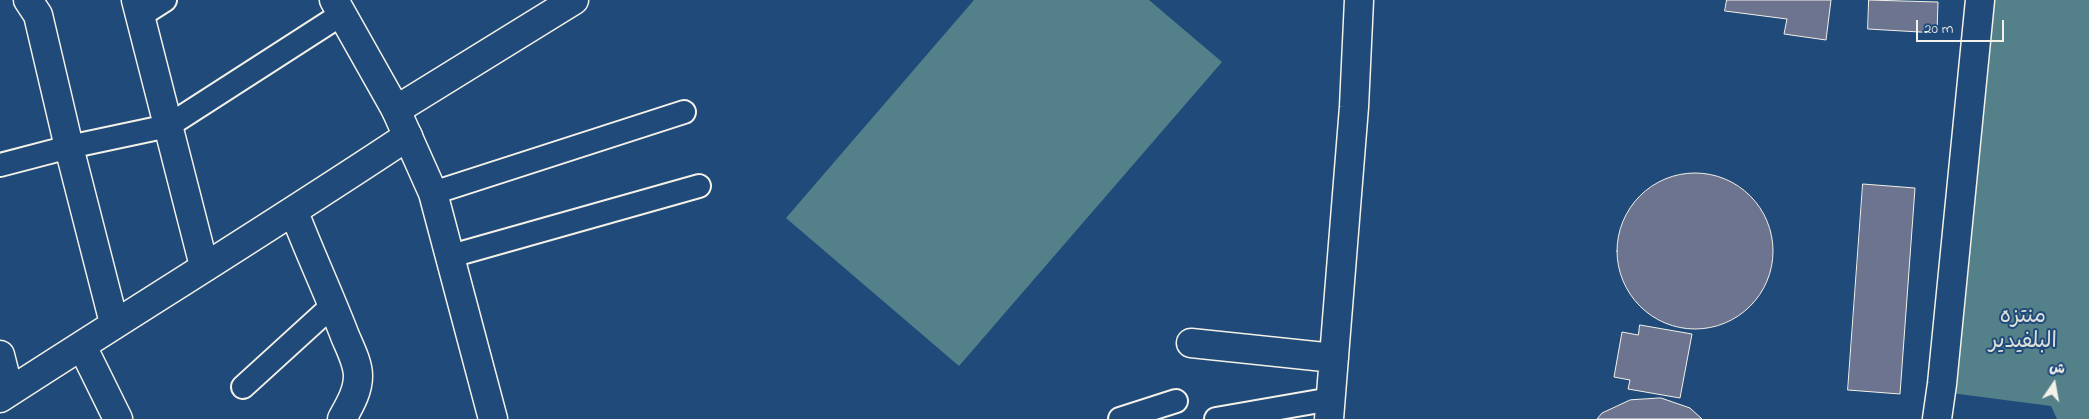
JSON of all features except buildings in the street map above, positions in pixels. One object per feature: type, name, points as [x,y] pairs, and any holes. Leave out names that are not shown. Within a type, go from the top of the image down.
[{"type":"street","points":[[28,0],[38,15],[68,146],[114,323]]},
{"type":"street","points":[[165,0],[138,8],[204,266]]},
{"type":"street","points":[[396,110],[574,0]]},
{"type":"street","points":[[1216,419],[1330,409],[1354,107],[1359,0]]},
{"type":"street","points":[[1936,419],[1942,384],[1980,0]]},
{"type":"street","points":[[0,165],[68,146],[168,126],[338,7],[396,110],[434,193],[493,419]]},
{"type":"street","points":[[434,193],[684,112]]},
{"type":"street","points":[[0,355],[5,394],[204,266],[294,212],[408,136]]},
{"type":"street","points":[[451,256],[699,186]]},
{"type":"street","points":[[294,212],[311,258],[333,305],[354,360],[358,376],[355,393],[342,419]]},
{"type":"street","points":[[243,387],[333,305]]},
{"type":"street","points":[[1191,343],[1334,358]]},
{"type":"street","points":[[82,346],[118,419]]},
{"type":"street","points":[[1120,419],[1176,401]]},
{"type":"green space","points":[[974,0],[1149,0],[1222,62],[959,366],[786,218]]},
{"type":"green space","name":"منتزه البلفيدير","points":[[1988,0],[2089,0],[2089,419],[2057,419],[2051,406],[1951,393]]}]
